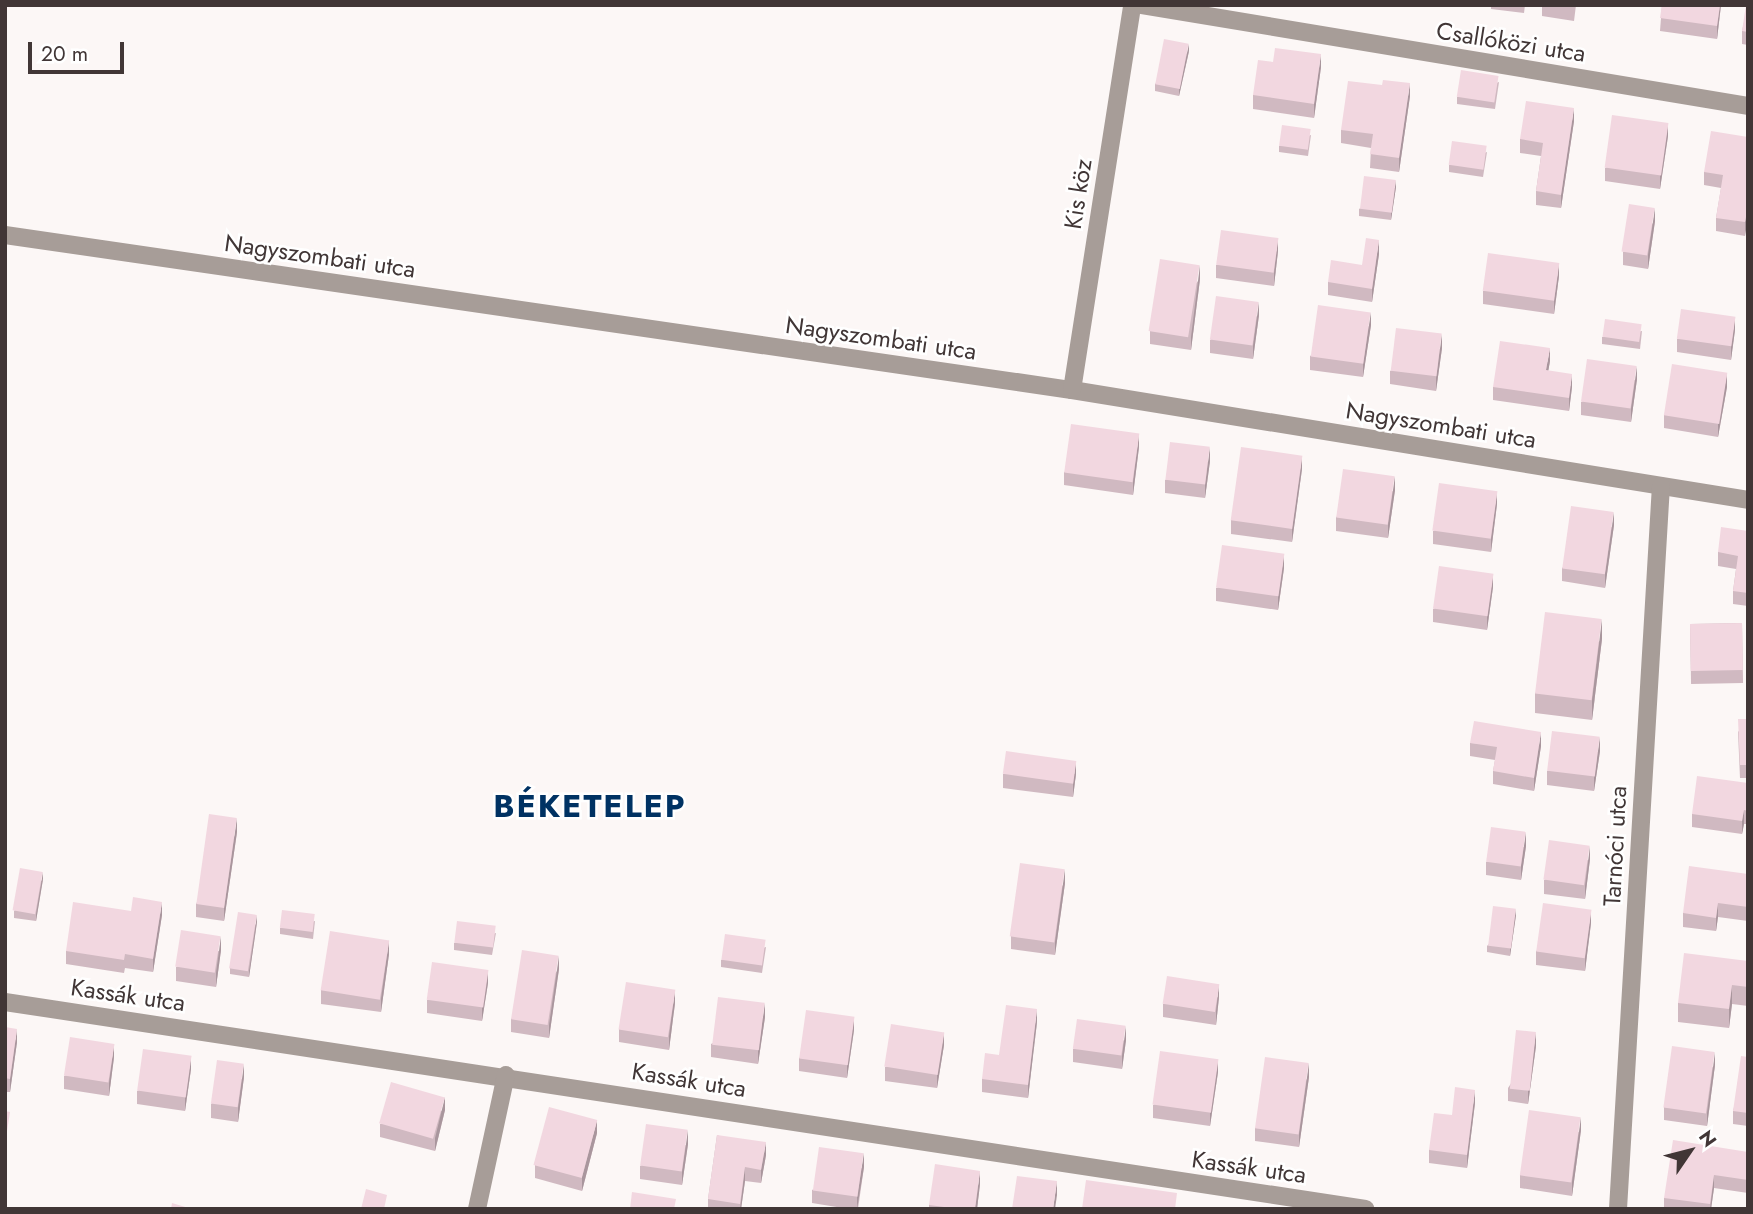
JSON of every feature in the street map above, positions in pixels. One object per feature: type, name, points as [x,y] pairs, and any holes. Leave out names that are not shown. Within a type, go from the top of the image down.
[{"type":"street","name":"Kis köz","points":[[1072,390],[1132,5]]},
{"type":"street","name":"Csallóközi utca","points":[[1142,5],[1748,106]]},
{"type":"street","name":"Nagyszombati utca","points":[[5,236],[1072,390],[1748,500]]},
{"type":"street","name":"Tarnóci utca","points":[[1618,1209],[1661,486]]},
{"type":"street","name":"Kassák utca","points":[[5,1002],[506,1075],[1239,1200],[1365,1209]]},
{"type":"street","points":[[477,1209],[506,1075]]},
{"type":"building","points":[[1662,5],[1720,5],[1717,26],[1660,18]]},
{"type":"building","points":[[1748,5],[1748,32],[1742,31]]},
{"type":"building","points":[[1164,39],[1189,44],[1180,89],[1155,84]]},
{"type":"building","points":[[1275,48],[1321,54],[1314,104],[1253,95],[1258,60],[1273,62]]},
{"type":"building","points":[[1461,70],[1499,76],[1494,103],[1457,97]]},
{"type":"building","points":[[1383,80],[1410,83],[1399,158],[1370,154],[1373,134],[1341,130],[1348,81],[1382,85]]},
{"type":"building","points":[[1526,101],[1574,108],[1561,195],[1536,191],[1543,143],[1520,139]]},
{"type":"building","points":[[1612,115],[1668,123],[1661,175],[1605,167]]},
{"type":"building","points":[[1282,125],[1311,129],[1308,150],[1279,146]]},
{"type":"building","points":[[1711,131],[1748,137],[1748,205],[1745,222],[1716,218],[1723,175],[1704,172]]},
{"type":"building","points":[[1452,141],[1487,146],[1483,170],[1449,165]]},
{"type":"building","points":[[1364,176],[1396,180],[1392,213],[1360,209]]},
{"type":"building","points":[[1629,204],[1655,208],[1647,255],[1621,251]]},
{"type":"building","points":[[1221,230],[1278,238],[1274,273],[1216,265]]},
{"type":"building","points":[[1366,238],[1379,240],[1372,289],[1328,282],[1331,260],[1362,265]]},
{"type":"building","points":[[1488,253],[1559,263],[1554,301],[1483,291]]},
{"type":"building","points":[[1160,259],[1200,265],[1188,337],[1149,331]]},
{"type":"building","points":[[1216,296],[1259,302],[1252,346],[1210,340]]},
{"type":"building","points":[[1318,305],[1370,312],[1363,364],[1311,356]]},
{"type":"building","points":[[1681,309],[1735,317],[1731,346],[1677,339]]},
{"type":"building","points":[[1605,319],[1642,324],[1639,342],[1602,337]]},
{"type":"building","points":[[1396,328],[1442,334],[1436,376],[1391,371]]},
{"type":"building","points":[[1500,341],[1550,348],[1546,370],[1572,374],[1569,398],[1493,387]]},
{"type":"building","points":[[1587,359],[1637,366],[1631,409],[1581,402]]},
{"type":"building","points":[[1672,364],[1727,373],[1719,424],[1664,415]]},
{"type":"building","points":[[1071,424],[1139,434],[1133,482],[1064,473]]},
{"type":"building","points":[[1170,442],[1210,447],[1205,485],[1165,480]]},
{"type":"building","points":[[1241,447],[1302,456],[1292,529],[1231,520]]},
{"type":"building","points":[[1343,469],[1394,476],[1388,525],[1336,518]]},
{"type":"building","points":[[1439,483],[1497,491],[1491,539],[1432,531]]},
{"type":"building","points":[[1571,506],[1614,512],[1605,574],[1562,568]]},
{"type":"building","points":[[1721,527],[1748,531],[1748,593],[1733,591],[1738,556],[1718,552]]},
{"type":"building","points":[[1222,545],[1284,554],[1278,596],[1216,588]]},
{"type":"building","points":[[1439,566],[1493,574],[1487,616],[1433,609]]},
{"type":"building","points":[[1545,612],[1602,619],[1592,700],[1535,693]]},
{"type":"building","points":[[1742,623],[1743,670],[1691,671],[1690,624]]},
{"type":"building","points":[[1738,719],[1748,719],[1748,765],[1740,765]]},
{"type":"building","points":[[1474,721],[1541,732],[1534,778],[1493,771],[1497,747],[1470,743]]},
{"type":"building","points":[[1552,731],[1600,737],[1595,777],[1547,771]]},
{"type":"building","points":[[1006,751],[1076,761],[1073,784],[1003,774]]},
{"type":"building","points":[[1697,776],[1748,783],[1748,811],[1744,810],[1742,821],[1692,814]]},
{"type":"building","points":[[209,814],[237,818],[224,908],[196,904]]},
{"type":"building","points":[[1491,827],[1526,832],[1521,867],[1486,862]]},
{"type":"building","points":[[1549,840],[1590,846],[1584,885],[1543,880]]},
{"type":"building","points":[[1020,863],[1065,869],[1054,943],[1010,936]]},
{"type":"building","points":[[1689,866],[1748,874],[1748,907],[1718,903],[1716,918],[1683,913]]},
{"type":"building","points":[[20,868],[43,872],[35,914],[13,910]]},
{"type":"building","points":[[133,897],[162,902],[153,959],[125,954],[124,960],[66,951],[73,902],[131,911]]},
{"type":"building","points":[[1543,903],[1592,910],[1585,958],[1536,952]]},
{"type":"building","points":[[1493,906],[1516,909],[1511,949],[1488,946]]},
{"type":"building","points":[[282,910],[315,914],[313,932],[280,928]]},
{"type":"building","points":[[238,912],[257,915],[248,971],[229,968]]},
{"type":"building","points":[[457,921],[496,926],[493,948],[454,943]]},
{"type":"building","points":[[181,930],[221,936],[215,973],[175,967]]},
{"type":"building","points":[[330,931],[389,940],[380,1000],[321,990]]},
{"type":"building","points":[[725,934],[766,940],[762,965],[721,960]]},
{"type":"building","points":[[522,950],[559,956],[548,1025],[511,1019]]},
{"type":"building","points":[[1684,953],[1748,961],[1748,987],[1732,985],[1729,1009],[1678,1003]]},
{"type":"building","points":[[432,962],[488,970],[483,1008],[427,1000]]},
{"type":"building","points":[[1167,976],[1219,984],[1215,1012],[1163,1004]]},
{"type":"building","points":[[626,982],[675,990],[668,1037],[618,1029]]},
{"type":"building","points":[[718,997],[765,1003],[759,1050],[712,1045]]},
{"type":"building","points":[[1006,1005],[1037,1009],[1028,1085],[982,1079],[985,1053],[999,1055]]},
{"type":"building","points":[[806,1010],[855,1017],[848,1065],[799,1059]]},
{"type":"building","points":[[1077,1019],[1126,1026],[1121,1056],[1073,1049]]},
{"type":"building","points":[[891,1024],[944,1032],[938,1075],[884,1066]]},
{"type":"building","points":[[5,1027],[17,1029],[10,1079],[5,1078]]},
{"type":"building","points":[[1516,1030],[1536,1032],[1530,1091],[1510,1089]]},
{"type":"building","points":[[70,1037],[114,1044],[108,1083],[64,1076]]},
{"type":"building","points":[[1672,1046],[1715,1052],[1706,1113],[1663,1107]]},
{"type":"building","points":[[143,1049],[192,1056],[186,1097],[137,1091]]},
{"type":"building","points":[[1160,1051],[1218,1059],[1211,1113],[1152,1104]]},
{"type":"building","points":[[1741,1056],[1748,1057],[1748,1113],[1733,1111]]},
{"type":"building","points":[[1265,1057],[1309,1063],[1299,1134],[1255,1128]]},
{"type":"building","points":[[217,1060],[244,1064],[238,1107],[211,1104]]},
{"type":"building","points":[[391,1082],[445,1097],[433,1139],[379,1123]]},
{"type":"building","points":[[1455,1087],[1475,1090],[1467,1155],[1429,1150],[1434,1113],[1452,1115]]},
{"type":"building","points":[[549,1107],[597,1120],[582,1178],[533,1165]]},
{"type":"building","points":[[1529,1110],[1580,1117],[1571,1183],[1520,1175]]},
{"type":"building","points":[[5,1111],[10,1112],[5,1144]]},
{"type":"building","points":[[646,1124],[688,1130],[682,1171],[640,1166]]},
{"type":"building","points":[[717,1135],[766,1142],[761,1170],[745,1167],[740,1204],[708,1199]]},
{"type":"building","points":[[1673,1140],[1748,1152],[1748,1180],[1714,1175],[1710,1204],[1664,1198]]},
{"type":"building","points":[[819,1147],[864,1153],[857,1197],[813,1191]]},
{"type":"building","points":[[935,1164],[980,1171],[975,1209],[929,1205]]},
{"type":"building","points":[[1017,1176],[1057,1181],[1053,1209],[1012,1209]]},
{"type":"building","points":[[1086,1180],[1177,1193],[1175,1209],[1082,1209]]},
{"type":"building","points":[[366,1189],[387,1195],[384,1209],[361,1209]]},
{"type":"building","points":[[632,1192],[676,1199],[674,1209],[630,1209]]},
{"type":"building","points":[[172,1203],[192,1209],[171,1209]]},
{"type":"district","name":"BÉKETELEP","points":[[590,806]]}]
